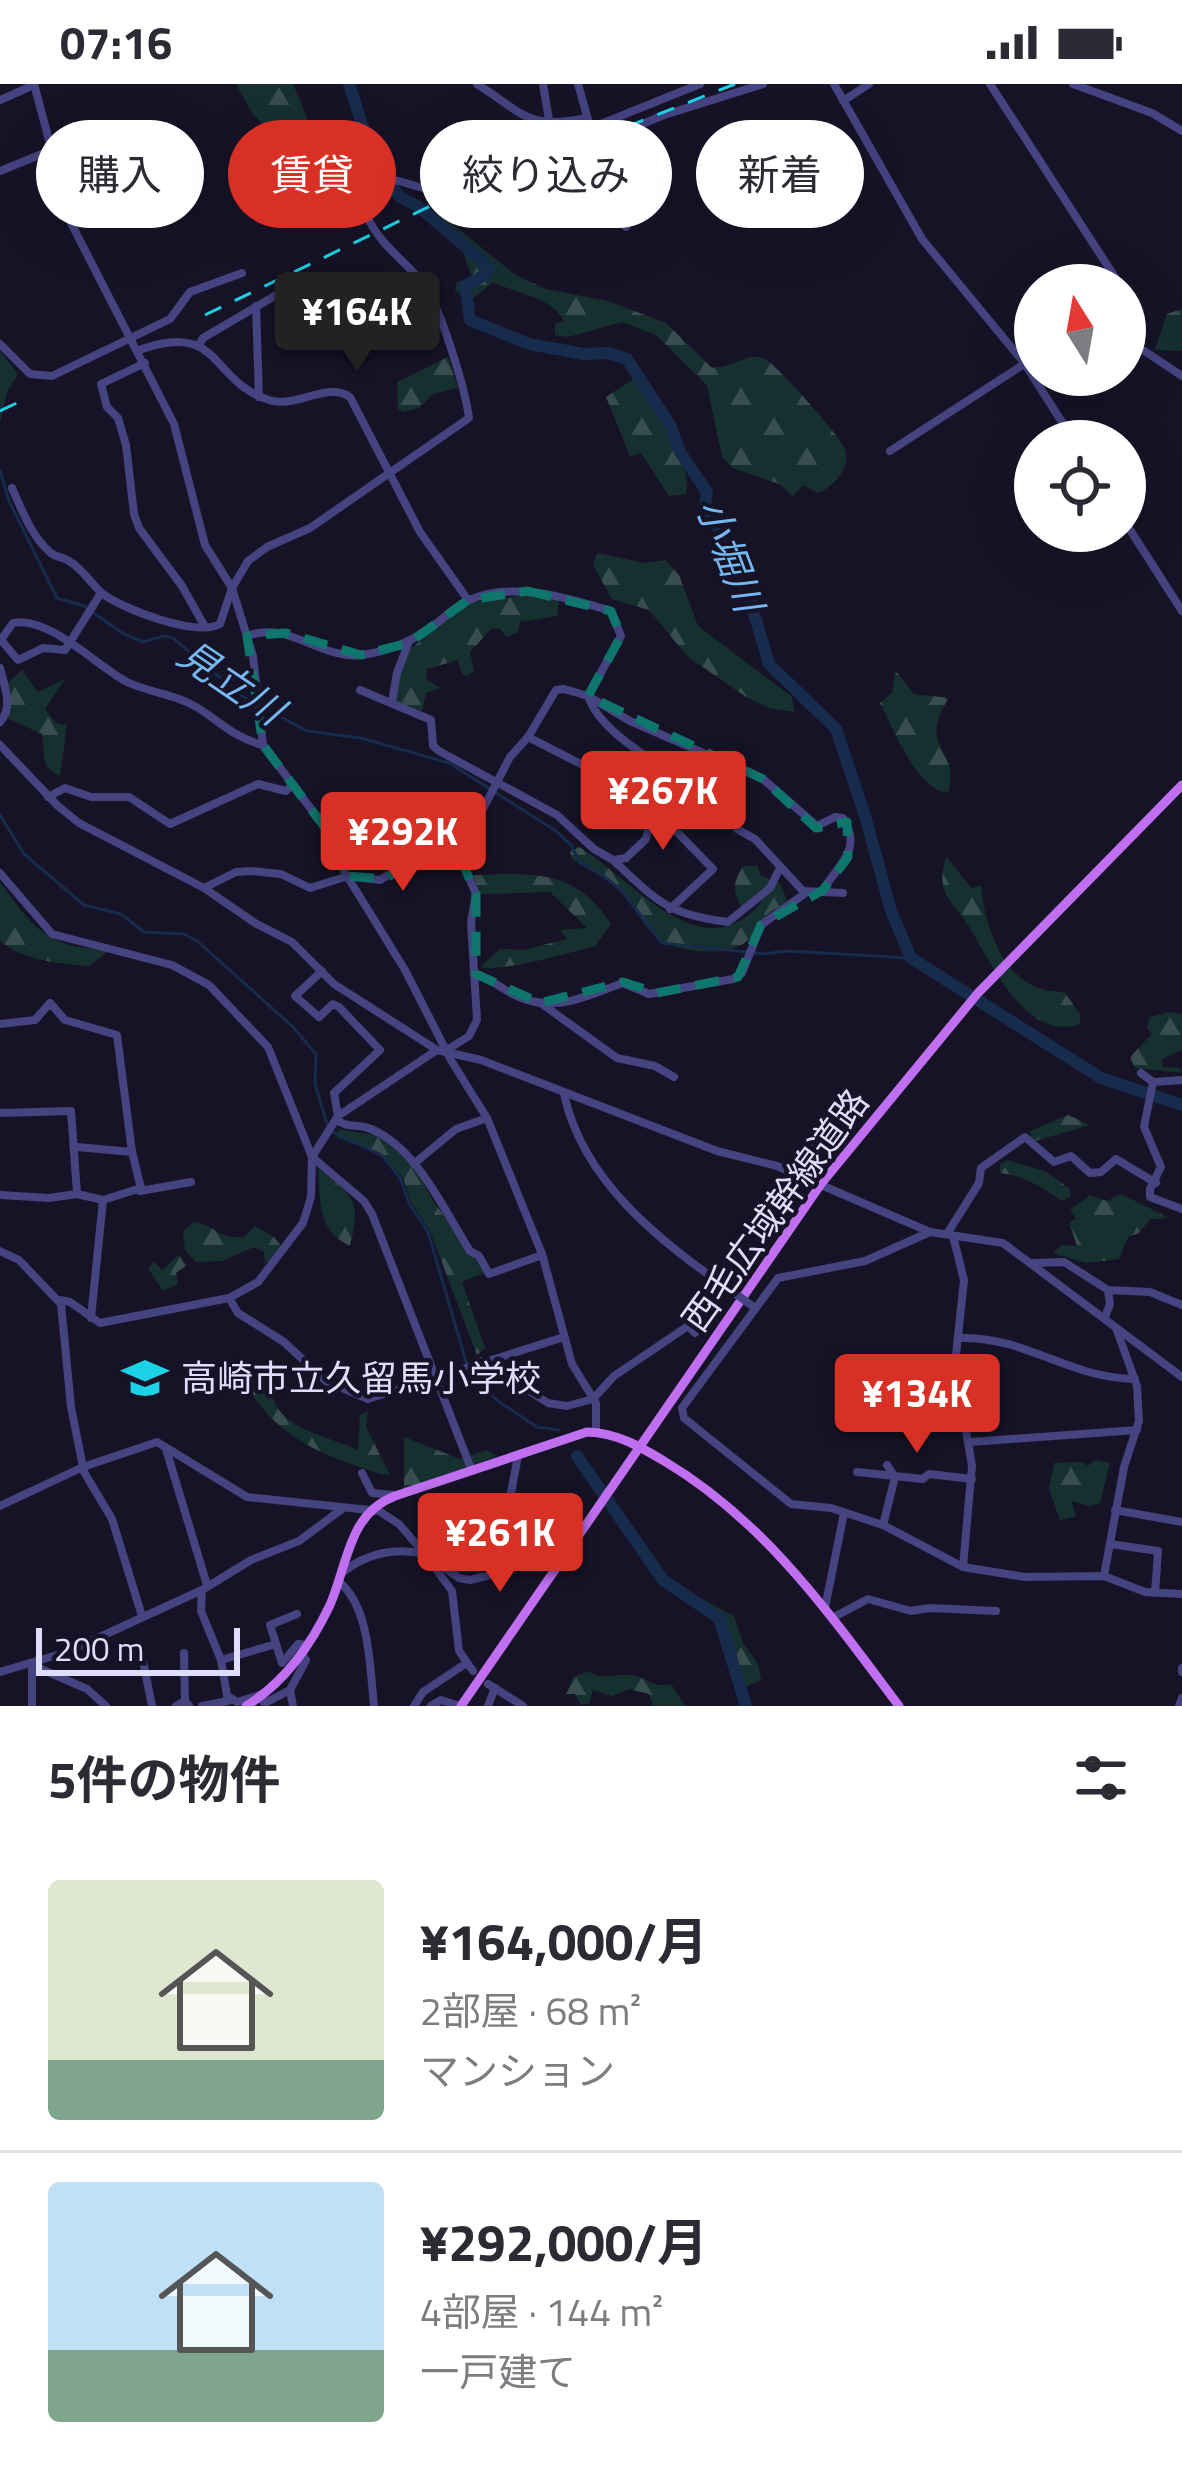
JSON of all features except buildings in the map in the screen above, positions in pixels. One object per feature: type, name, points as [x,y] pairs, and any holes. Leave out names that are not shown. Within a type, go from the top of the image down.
[{"type":"main road","name":"西毛広域幹線道路","points":[[461,1706],[821,1184],[900,1084],[1019,949],[1182,785]]},
{"type":"main road","points":[[246,1706],[262,1696],[304,1649],[369,1510],[395,1496],[573,1435],[596,1432],[640,1447],[746,1519],[825,1608],[898,1706]]},
{"type":"street","points":[[477,84],[536,120]]},
{"type":"street","points":[[542,84],[549,120]]},
{"type":"street","points":[[578,84],[587,120]]},
{"type":"street","points":[[597,120],[700,84]]},
{"type":"street","points":[[652,120],[763,84]]},
{"type":"street","points":[[833,84],[922,238],[1014,352]]},
{"type":"street","points":[[843,101],[869,84]]},
{"type":"street","points":[[990,84],[1106,264]]},
{"type":"street","points":[[1073,84],[1152,113],[1182,130]]},
{"type":"street","points":[[0,100],[34,85],[42,120]]},
{"type":"street","points":[[0,171],[36,156]]},
{"type":"street","points":[[12,488],[29,526],[52,554],[70,561],[101,593],[137,611],[206,628],[220,624],[232,588],[248,561],[310,528],[469,418],[459,373],[427,290],[381,241],[367,216],[386,180],[420,190]]},
{"type":"street","points":[[74,228],[174,424],[205,544],[232,588],[254,656],[263,745],[329,832],[348,876],[405,970],[444,1051],[487,1118],[542,1256],[572,1364],[593,1400],[596,1432]]},
{"type":"street","points":[[0,344],[30,374],[46,377],[170,319],[187,294],[242,273]]},
{"type":"street","points":[[199,345],[203,338],[302,280]]},
{"type":"street","points":[[256,305],[259,397]]},
{"type":"street","points":[[139,350],[199,345],[219,359],[237,386],[259,397],[289,403],[343,392],[357,407],[373,447],[420,532],[468,600]]},
{"type":"street","points":[[1146,352],[1182,376]]},
{"type":"street","points":[[146,363],[100,384],[126,445],[134,514],[206,628]]},
{"type":"street","points":[[890,451],[1014,370]]},
{"type":"street","points":[[1145,552],[1182,611]]},
{"type":"street","points":[[247,636],[286,632],[326,650],[361,655],[409,643],[468,600],[528,591],[558,595],[611,611],[622,635],[588,696]]},
{"type":"street","points":[[101,593],[71,644],[65,650],[50,646],[18,660],[0,640],[13,623],[23,621],[71,644],[122,680],[191,705],[230,733],[263,745]]},
{"type":"street","points":[[392,702],[409,643]]},
{"type":"street","points":[[0,668],[8,702],[0,722]]},
{"type":"street","points":[[312,1157],[337,1118],[470,1036],[475,1028],[470,922],[476,894],[461,860],[510,757],[556,690],[565,688],[588,696],[630,721],[763,779],[812,824],[822,826],[835,817],[843,818],[851,831],[852,849],[823,890]]},
{"type":"street","points":[[360,690],[431,720],[435,748],[494,789],[557,815],[670,909],[728,922],[770,887],[780,868]]},
{"type":"street","points":[[588,696],[631,742],[686,782],[730,802],[736,829],[754,839],[807,892]]},
{"type":"street","points":[[528,737],[612,780],[651,819],[674,829],[713,869],[670,909]]},
{"type":"street","points":[[0,745],[79,823],[204,888],[300,947],[334,984],[444,1051],[481,1060],[717,1151],[800,1175],[930,1232],[1003,1243],[1182,1377]]},
{"type":"street","points":[[48,797],[65,788],[91,796],[129,796],[170,824],[248,787],[265,785],[286,791],[292,785]]},
{"type":"street","points":[[613,860],[626,858],[646,839],[651,819]]},
{"type":"street","points":[[204,888],[236,872],[274,872],[310,888],[348,876],[385,879],[423,854],[461,860]]},
{"type":"street","points":[[0,873],[52,934],[172,965],[209,985],[268,1047],[312,1157],[311,1197],[298,1232],[258,1282],[229,1298],[100,1323],[60,1300],[19,1260],[0,1251]]},
{"type":"street","points":[[540,1003],[584,999],[623,983],[649,994],[729,981],[742,973],[761,925],[807,892],[843,893]]},
{"type":"street","points":[[322,971],[295,996],[319,1017],[333,1004],[339,1007],[380,1050],[334,1094],[337,1118],[347,1126],[371,1129],[416,1162],[489,1274],[542,1256]]},
{"type":"street","points":[[476,974],[540,1003],[617,1058],[655,1066],[674,1077]]},
{"type":"street","points":[[0,1024],[35,1020],[50,1003],[65,1020],[117,1035],[140,1191]]},
{"type":"street","points":[[1141,1073],[1151,1091],[1144,1127],[1162,1167],[1150,1197],[1182,1209]]},
{"type":"street","points":[[1151,1091],[1182,1080]]},
{"type":"street","points":[[564,1094],[599,1173],[617,1199],[756,1308]]},
{"type":"street","points":[[800,1175],[835,1107]]},
{"type":"street","points":[[0,1113],[71,1111],[77,1194]]},
{"type":"street","points":[[416,1162],[456,1129],[487,1118]]},
{"type":"street","points":[[963,1567],[972,1478],[970,1442],[956,1378],[964,1280],[950,1235],[979,1183],[981,1168],[1025,1137],[1054,1162],[1071,1156],[1090,1173],[1101,1172],[1116,1159],[1156,1183]]},
{"type":"street","points":[[76,1147],[132,1153]]},
{"type":"street","points":[[312,1157],[352,1189],[373,1214],[472,1471]]},
{"type":"street","points":[[0,1195],[50,1198],[77,1194],[103,1200],[191,1182]]},
{"type":"street","points":[[91,1318],[103,1200]]},
{"type":"street","points":[[930,1232],[865,1262],[784,1274],[682,1408],[682,1415],[788,1503],[883,1525],[963,1567],[1025,1577],[1104,1576],[1155,1593],[1182,1594]]},
{"type":"street","points":[[1033,1263],[1064,1262],[1108,1290],[1150,1292],[1182,1305]]},
{"type":"street","points":[[1104,1318],[1110,1304],[1108,1290]]},
{"type":"street","points":[[229,1298],[238,1313],[284,1342],[326,1381],[373,1398],[564,1337]]},
{"type":"street","points":[[60,1300],[71,1408],[83,1467],[112,1519],[142,1616]]},
{"type":"street","points":[[1104,1576],[1140,1410],[1135,1379],[1114,1324]]},
{"type":"street","points":[[472,1365],[552,1405],[567,1406],[593,1400],[614,1376],[688,1326],[694,1333]]},
{"type":"street","points":[[959,1338],[993,1337],[1104,1378],[1135,1379]]},
{"type":"street","points":[[970,1442],[1137,1430]]},
{"type":"street","points":[[0,1506],[148,1442],[165,1446],[247,1497],[387,1515],[452,1591],[455,1628],[469,1668],[423,1692],[414,1706]]},
{"type":"street","points":[[165,1446],[205,1588],[201,1610],[221,1660],[228,1701],[202,1706]]},
{"type":"street","points":[[374,1706],[369,1640],[341,1577],[365,1558],[410,1550],[425,1554],[459,1577],[486,1578],[507,1561],[517,1532],[511,1493],[518,1456]]},
{"type":"street","points":[[883,1525],[895,1477],[887,1465]]},
{"type":"street","points":[[857,1472],[972,1478]]},
{"type":"street","points":[[362,1473],[372,1493],[395,1496]]},
{"type":"street","points":[[0,1672],[32,1665],[205,1588],[251,1560],[299,1541],[343,1508]]},
{"type":"street","points":[[1115,1510],[1182,1522]]},
{"type":"street","points":[[825,1608],[844,1513]]},
{"type":"street","points":[[446,1521],[464,1539],[507,1561]]},
{"type":"street","points":[[1110,1544],[1158,1551],[1155,1593]]},
{"type":"street","points":[[832,1618],[868,1599],[911,1611],[996,1611]]},
{"type":"street","points":[[271,1706],[292,1697],[306,1660],[298,1643],[282,1663],[270,1625],[297,1614]]},
{"type":"street","points":[[221,1660],[276,1644]]},
{"type":"street","points":[[183,1705],[184,1653]]},
{"type":"street","points":[[143,1661],[152,1706]]},
{"type":"street","points":[[32,1665],[32,1706]]},
{"type":"street","points":[[32,1665],[87,1689],[106,1706]]},
{"type":"street","points":[[488,1706],[491,1686],[523,1706]]},
{"type":"street","points":[[231,1698],[237,1702],[262,1696],[265,1703],[292,1697]]},
{"type":"street","points":[[431,1706],[442,1700],[461,1706]]},
{"type":"highlighted area","points":[[528,591],[611,611],[621,636],[588,696],[763,779],[816,828],[847,822],[848,857],[823,890],[761,925],[738,977],[657,993],[623,982],[540,1003],[476,974],[476,894],[461,859],[423,854],[385,879],[348,876],[329,833],[263,745],[247,636],[286,633],[361,655],[409,643],[468,600]]},
{"type":"green space","points":[[236,84],[293,84],[307,117],[258,120]]},
{"type":"green space","points":[[446,228],[458,228],[514,274],[545,289],[608,301],[666,323],[711,367],[751,357],[765,359],[841,442],[846,463],[840,476],[818,493],[803,485],[793,496],[779,484],[733,468],[722,457],[707,385],[656,335],[622,322],[568,337],[555,335],[555,324],[564,321],[551,306],[493,282],[471,300],[455,290],[457,282],[472,277],[462,250]]},
{"type":"green space","points":[[1182,309],[1182,351],[1155,350],[1167,314]]},
{"type":"green space","points":[[0,351],[18,374],[7,392],[0,423]]},
{"type":"green space","points":[[448,357],[458,388],[433,394],[419,408],[398,409],[397,382]]},
{"type":"green space","points":[[635,378],[678,450],[686,494],[669,496],[641,453],[630,456],[606,397]]},
{"type":"green space","points":[[597,553],[645,563],[666,560],[679,575],[698,626],[791,696],[795,712],[769,708],[746,697],[687,656],[649,610],[612,599],[593,565]]},
{"type":"green space","points":[[527,595],[559,600],[557,616],[520,622],[518,632],[507,637],[499,628],[491,629],[470,652],[474,671],[462,674],[458,660],[427,669],[426,679],[440,688],[426,693],[422,711],[397,703],[394,692],[409,650],[468,603]]},
{"type":"green space","points":[[22,670],[38,692],[65,679],[45,709],[56,723],[67,725],[60,776],[46,764],[42,734],[7,718],[8,683]]},
{"type":"green space","points":[[895,670],[914,694],[949,698],[936,728],[949,766],[948,793],[936,789],[916,770],[880,703],[892,693]]},
{"type":"green space","points":[[579,847],[658,907],[701,927],[723,927],[760,904],[763,898],[742,907],[736,896],[743,866],[758,866],[760,875],[781,884],[788,904],[769,913],[741,945],[708,952],[683,949],[653,934],[619,889],[572,859],[570,852]]},
{"type":"green space","points":[[946,856],[971,888],[981,886],[990,930],[1013,970],[1036,987],[1065,993],[1080,1014],[1080,1024],[1060,1027],[1043,1022],[1012,995],[944,890]]},
{"type":"green space","points":[[473,875],[551,878],[583,893],[611,924],[595,946],[520,964],[480,967],[500,949],[523,950],[567,939],[560,930],[587,928],[550,892],[480,894]]},
{"type":"green space","points":[[0,882],[44,933],[71,945],[110,950],[89,966],[42,960],[9,947],[0,941]]},
{"type":"green space","points":[[1182,1014],[1182,1050],[1162,1059],[1163,1067],[1180,1068],[1182,1073],[1135,1068],[1130,1057],[1152,1034],[1147,1028],[1150,1017]]},
{"type":"green space","points":[[1068,1115],[1090,1125],[1035,1141],[1031,1137],[1030,1131]]},
{"type":"green space","points":[[338,1129],[381,1136],[413,1163],[432,1199],[481,1267],[484,1273],[462,1282],[485,1348],[477,1355],[430,1231],[412,1204],[403,1178],[381,1153],[337,1138]]},
{"type":"green space","points":[[1007,1160],[1045,1171],[1070,1189],[1070,1197],[1062,1201],[1033,1183],[1000,1173],[1000,1164]]},
{"type":"green space","points":[[318,1168],[352,1200],[355,1218],[350,1246],[326,1223]]},
{"type":"green space","points":[[1121,1194],[1169,1218],[1150,1219],[1139,1233],[1128,1237],[1119,1259],[1086,1263],[1053,1253],[1062,1245],[1077,1246],[1069,1222],[1076,1219],[1070,1210],[1090,1195],[1107,1201]]},
{"type":"green space","points":[[194,1222],[235,1237],[244,1237],[255,1226],[283,1248],[265,1264],[264,1252],[254,1247],[222,1261],[196,1262],[185,1250],[183,1231]]},
{"type":"green space","points":[[179,1255],[187,1265],[176,1273],[178,1284],[163,1291],[148,1268],[154,1262],[162,1270]]},
{"type":"green space","points":[[255,1362],[282,1414],[312,1433],[358,1450],[360,1415],[368,1411],[366,1427],[390,1475],[341,1460],[287,1432],[259,1404],[235,1365]]},
{"type":"green space","points":[[404,1437],[460,1459],[486,1450],[497,1456],[404,1490]]},
{"type":"green space","points":[[1095,1460],[1110,1463],[1100,1503],[1090,1506],[1071,1501],[1076,1516],[1060,1520],[1049,1489],[1054,1463],[1088,1466]]},
{"type":"green space","points":[[685,1590],[734,1616],[761,1680],[745,1687],[731,1672],[713,1618],[680,1595]]},
{"type":"green space","points":[[588,1671],[671,1684],[685,1706],[653,1706],[649,1694],[629,1689],[612,1696],[593,1690],[589,1703],[581,1705],[575,1694],[566,1694],[573,1678]]},
{"type":"waterway","name":"小堀川","points":[[349,84],[374,161],[400,197],[419,207],[489,267],[486,274],[465,286],[470,320],[529,344],[627,359],[670,425],[680,452],[707,492],[705,505],[720,531],[724,559],[740,566],[769,664],[836,729],[891,911],[911,958],[1101,1078],[1182,1105]]},
{"type":"waterway","name":"見立川","points":[[0,471],[9,501],[57,598],[84,606],[143,642],[173,638],[242,696],[307,731],[361,738],[449,763],[556,831],[580,863],[622,891],[662,943],[764,954],[787,951],[911,958]]},
{"type":"waterway","points":[[0,815],[24,854],[84,905],[121,914],[144,932],[184,934],[197,941],[292,1026],[316,1054],[315,1084],[327,1124]]},
{"type":"waterway","points":[[333,1132],[383,1156],[400,1178],[428,1232],[470,1375],[537,1427],[559,1430]]},
{"type":"waterway","points":[[577,1456],[663,1580],[719,1618],[746,1706]]},
{"type":"railway","points":[[205,315],[449,197],[735,84]]},
{"type":"railway","points":[[0,411],[21,401]]},
{"type":"place","name":"高崎市立久留馬小学校","points":[[145,1378]]}]
